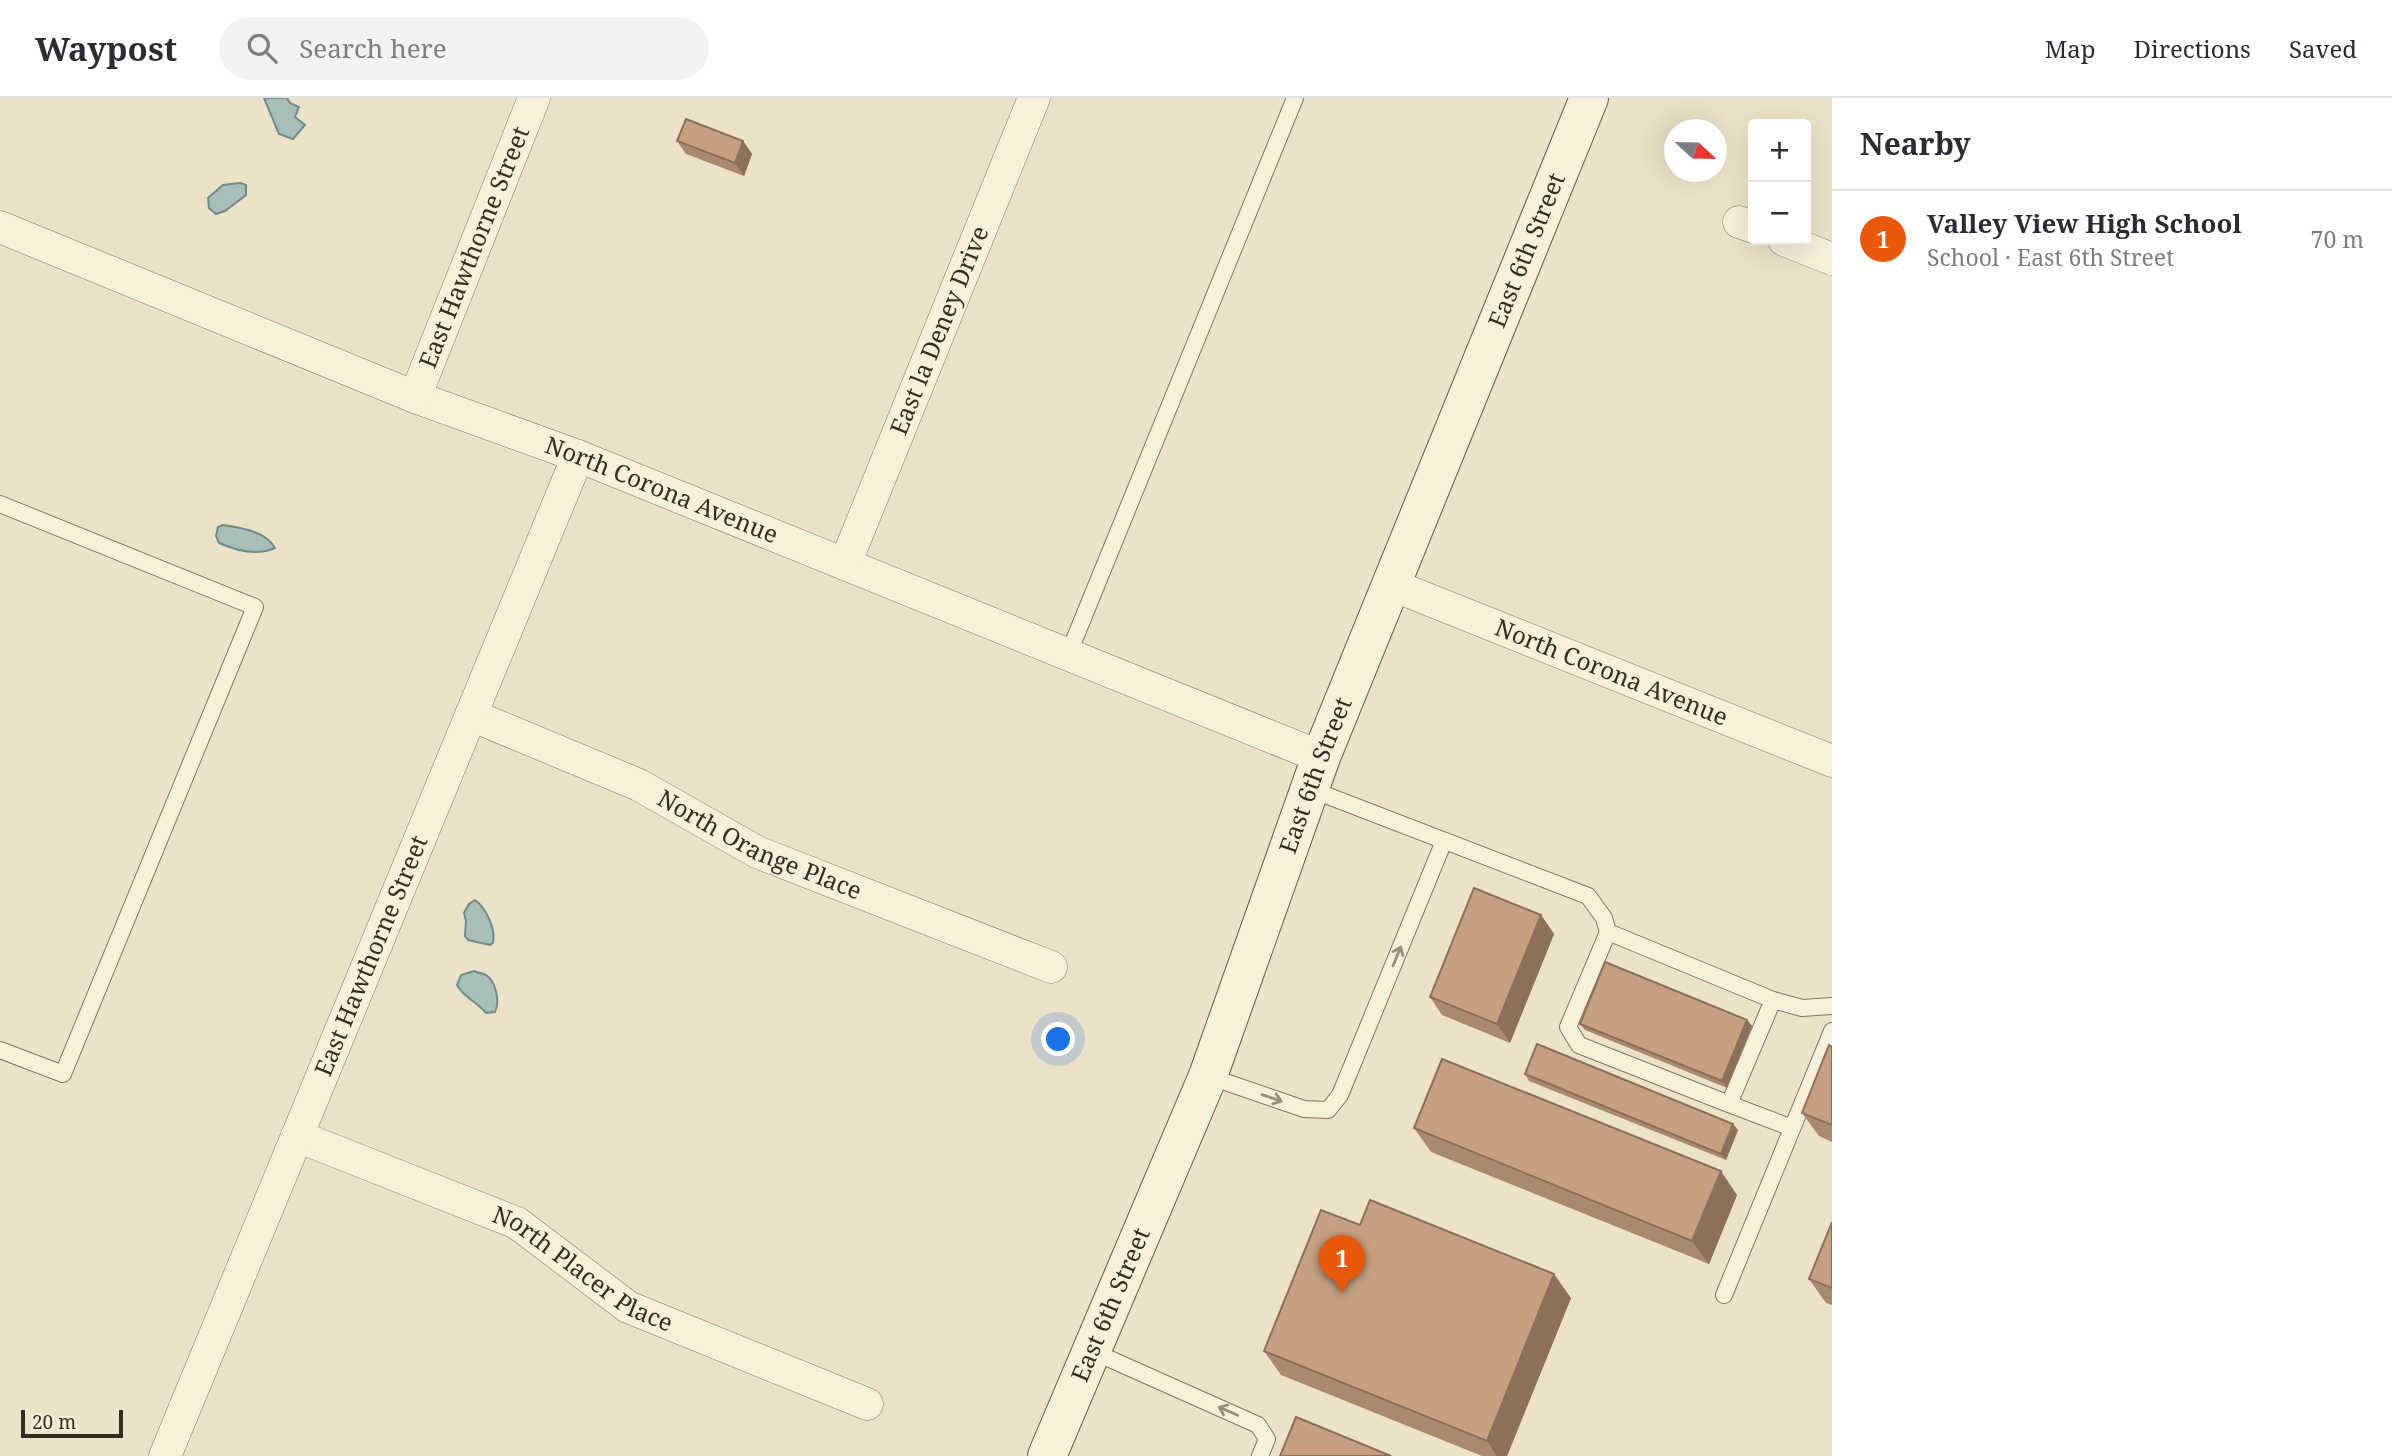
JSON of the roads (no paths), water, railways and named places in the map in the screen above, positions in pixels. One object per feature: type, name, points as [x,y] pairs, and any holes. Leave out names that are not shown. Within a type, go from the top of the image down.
[{"type":"main road","name":"East 6th Street","points":[[1048,1456],[1208,1076],[1315,773],[1589,98]]},
{"type":"street","name":"East Hawthorne Street","points":[[415,397],[534,98]]},
{"type":"street","name":"East la Deney Drive","points":[[845,564],[1034,98]]},
{"type":"street","name":"North Corona Avenue","points":[[0,227],[415,397],[578,456],[1068,655],[1315,773]]},
{"type":"street","points":[[1797,245],[1832,259]]},
{"type":"street","name":"East Hawthorne Street","points":[[165,1456],[578,456]]},
{"type":"street","name":"North Corona Avenue","points":[[1392,585],[1832,761]]},
{"type":"street","name":"North Orange Place","points":[[471,715],[639,785],[757,852],[1051,967]]},
{"type":"street","name":"North Placer Place","points":[[297,1136],[517,1223],[628,1307],[867,1404]]},
{"type":"lane","points":[[1068,655],[1295,98]]},
{"type":"lane","points":[[0,504],[255,607],[63,1074],[0,1050]]},
{"type":"lane","points":[[1315,773],[1444,841],[1588,896],[1604,918],[1608,932],[1568,1027],[1579,1045],[1792,1128]]},
{"type":"lane","points":[[1208,1076],[1304,1109],[1328,1110],[1340,1095],[1444,841]]},
{"type":"lane","points":[[1608,932],[1773,1000],[1802,1008],[1832,1006]]},
{"type":"lane","points":[[1729,1104],[1773,1000]]},
{"type":"lane","points":[[1724,1295],[1832,1031]]},
{"type":"lane","points":[[1092,1351],[1258,1425],[1267,1439],[1260,1456]]},
{"type":"water","points":[[264,98],[287,98],[290,103],[299,107],[295,117],[305,125],[293,139],[279,134]]},
{"type":"water","points":[[223,185],[246,185],[246,195],[225,211],[216,214],[209,208],[208,198]]},
{"type":"water","points":[[223,525],[259,534],[275,548],[261,552],[247,551],[219,543],[216,536],[218,527]]},
{"type":"water","points":[[475,900],[483,908],[492,925],[494,937],[490,945],[468,940],[465,936],[464,913]]},
{"type":"water","points":[[474,971],[486,975],[495,987],[495,1012],[486,1013],[457,985],[461,975]]},
{"type":"place","name":"Valley View High School","points":[[1342,1293]]}]
